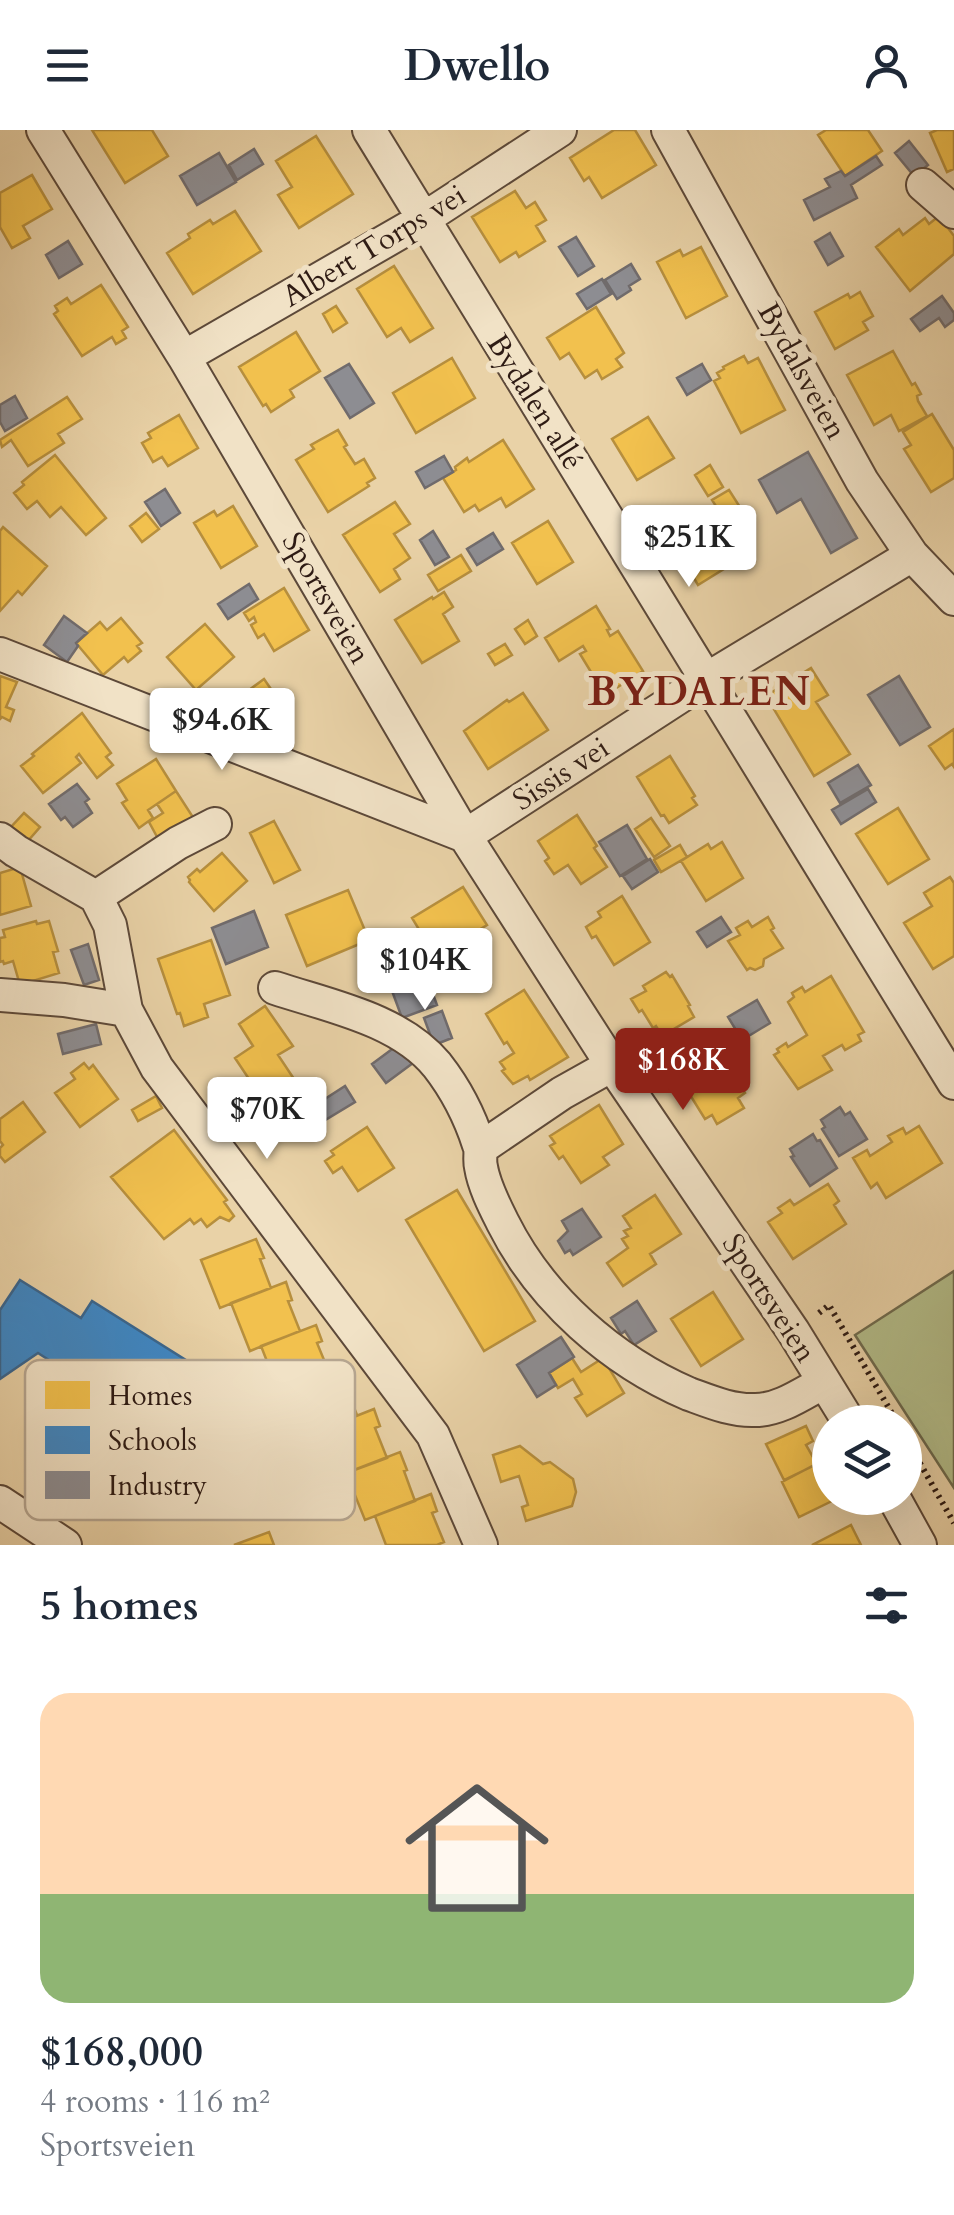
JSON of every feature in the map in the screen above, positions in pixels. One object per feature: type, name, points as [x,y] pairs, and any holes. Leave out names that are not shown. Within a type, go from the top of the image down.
[{"type":"street","name":"Sportsveien","points":[[43,130],[184,357],[465,836],[838,1405]]},
{"type":"street","name":"Bydalen allé","points":[[369,130],[954,1084]]},
{"type":"street","name":"Albert Torps vei","points":[[184,357],[422,220],[560,130]]},
{"type":"street","name":"Bydalsveien","points":[[668,130],[862,481],[912,554],[954,599]]},
{"type":"street","points":[[923,186],[954,212]]},
{"type":"street","name":"Sissis vei","points":[[465,836],[707,679],[912,554]]},
{"type":"street","points":[[0,654],[465,836]]},
{"type":"street","points":[[96,897],[178,842],[215,824]]},
{"type":"street","points":[[0,839],[96,897],[110,925],[126,1010],[157,1068],[433,1435],[481,1545]]},
{"type":"street","name":"Sportsveien","points":[[275,988],[384,1025],[418,1046],[436,1064],[463,1105],[481,1148],[480,1166],[488,1187],[525,1262],[581,1323],[624,1358],[658,1380],[713,1404],[739,1410],[775,1407],[824,1382]]},
{"type":"street","points":[[0,995],[126,1010]]},
{"type":"street","points":[[481,1148],[562,1093],[612,1065]]},
{"type":"street","points":[[0,1502],[25,1519]]},
{"type":"street","points":[[903,1515],[920,1545]]},
{"type":"street","points":[[27,1520],[65,1545]]},
{"type":"path","points":[[793,1332],[830,1305],[887,1405]]},
{"type":"path","points":[[922,1466],[954,1522]]},
{"type":"green space","points":[[954,1271],[954,1488],[922,1439],[922,1405],[900,1405],[855,1335]]},
{"type":"building: Homes","points":[[92,130],[152,130],[168,156],[125,183]]},
{"type":"building: Homes","points":[[614,130],[635,130],[656,165],[602,198],[589,177],[584,181],[570,158]]},
{"type":"building: Homes","points":[[826,130],[868,130],[882,151],[845,176],[818,135]]},
{"type":"building: Homes","points":[[954,130],[954,169],[947,172],[930,133]]},
{"type":"building: Homes","points":[[316,136],[353,194],[299,228],[278,195],[292,187],[276,161]]},
{"type":"building: Homes","points":[[32,175],[52,209],[23,226],[30,238],[12,248],[0,227],[0,193]]},
{"type":"building: Homes","points":[[515,191],[526,208],[535,202],[546,220],[536,226],[545,241],[519,257],[516,252],[500,262],[472,217]]},
{"type":"building: Homes","points":[[235,211],[261,251],[193,294],[167,253],[210,220],[213,224]]},
{"type":"building: Homes","points":[[939,216],[954,236],[954,254],[910,291],[876,247],[899,229],[903,235],[925,218],[929,224]]},
{"type":"building: Homes","points":[[701,247],[727,296],[686,318],[657,262],[680,250],[683,256]]},
{"type":"building: Homes","points":[[394,266],[433,328],[410,342],[401,328],[387,337],[357,289]]},
{"type":"building: Homes","points":[[101,285],[128,327],[122,331],[126,338],[116,344],[112,337],[82,356],[54,314],[58,311],[55,306],[67,298],[71,304]]},
{"type":"building: Homes","points":[[860,292],[873,316],[863,322],[868,330],[835,349],[815,312],[848,294],[850,298]]},
{"type":"building: Homes","points":[[336,306],[347,323],[333,332],[323,314]]},
{"type":"building: Homes","points":[[596,307],[624,353],[616,359],[622,367],[602,379],[597,370],[585,378],[569,353],[560,359],[547,338]]},
{"type":"building: Homes","points":[[296,332],[320,371],[290,390],[294,397],[271,412],[266,404],[263,406],[239,367]]},
{"type":"building: Homes","points":[[893,351],[921,394],[918,401],[927,416],[899,431],[891,415],[874,425],[847,375]]},
{"type":"building: Homes","points":[[744,356],[748,363],[758,358],[785,410],[741,433],[714,381],[720,378],[717,373],[723,367]]},
{"type":"building: Homes","points":[[452,358],[475,398],[416,433],[393,393]]},
{"type":"building: Homes","points":[[67,397],[82,419],[58,434],[64,443],[28,466],[11,440],[2,447],[0,440]]},
{"type":"building: Homes","points":[[932,414],[954,450],[954,478],[931,492],[904,449],[911,445],[903,432]]},
{"type":"building: Homes","points":[[179,415],[198,448],[168,466],[162,457],[153,462],[142,443],[151,438],[148,433]]},
{"type":"building: Homes","points":[[648,417],[674,458],[637,480],[612,439]]},
{"type":"building: Homes","points":[[338,430],[355,464],[364,459],[375,478],[328,512],[296,460],[314,449],[311,445]]},
{"type":"building: Homes","points":[[503,440],[534,489],[506,507],[501,498],[479,511],[475,505],[464,512],[443,478],[467,458],[469,462]]},
{"type":"building: Homes","points":[[55,455],[106,518],[86,535],[61,507],[50,517],[37,501],[27,509],[14,493]]},
{"type":"building: Homes","points":[[710,465],[723,487],[708,496],[695,475]]},
{"type":"building: Homes","points":[[729,490],[745,515],[730,524],[748,554],[698,585],[673,543],[721,514],[712,500]]},
{"type":"building: Homes","points":[[395,502],[410,524],[394,534],[410,558],[394,569],[400,579],[380,592],[343,535]]},
{"type":"building: Homes","points":[[233,506],[257,546],[221,568],[194,523],[214,511],[217,516]]},
{"type":"building: Homes","points":[[146,513],[159,529],[142,542],[130,526]]},
{"type":"building: Homes","points":[[548,521],[573,562],[537,584],[512,543]]},
{"type":"building: Homes","points":[[3,527],[47,566],[22,595],[18,591],[0,611],[0,531]]},
{"type":"building: Homes","points":[[461,555],[471,571],[438,591],[428,575]]},
{"type":"building: Homes","points":[[284,588],[309,630],[274,651],[264,634],[258,638],[251,625],[256,622],[254,617],[249,621],[244,613]]},
{"type":"building: Homes","points":[[444,592],[453,607],[443,614],[459,641],[422,663],[395,620]]},
{"type":"building: Homes","points":[[596,606],[610,636],[618,631],[643,671],[605,695],[580,654],[586,651],[583,646],[559,661],[545,638]]},
{"type":"building: Homes","points":[[121,618],[142,643],[137,646],[141,651],[128,662],[124,657],[103,675],[76,643],[100,622],[107,630]]},
{"type":"building: Homes","points":[[528,620],[537,636],[525,644],[515,629]]},
{"type":"building: Homes","points":[[205,624],[234,657],[196,690],[167,657]]},
{"type":"building: Homes","points":[[505,644],[512,655],[495,665],[488,654]]},
{"type":"building: Homes","points":[[811,668],[828,695],[816,702],[850,754],[814,776],[766,696]]},
{"type":"building: Homes","points":[[0,676],[17,682],[6,707],[14,710],[10,721],[0,719]]},
{"type":"building: Homes","points":[[264,679],[273,692],[255,706],[245,693]]},
{"type":"building: Homes","points":[[523,693],[548,730],[488,769],[464,731]]},
{"type":"building: Homes","points":[[82,713],[111,753],[106,757],[113,765],[97,778],[79,754],[76,757],[81,763],[43,793],[21,766]]},
{"type":"building: Homes","points":[[954,729],[954,767],[952,764],[945,769],[929,746]]},
{"type":"building: Homes","points":[[670,756],[697,805],[669,823],[637,777]]},
{"type":"building: Homes","points":[[156,759],[176,791],[148,810],[153,818],[139,828],[122,803],[127,800],[117,784]]},
{"type":"building: Homes","points":[[176,791],[198,825],[162,846],[149,822],[163,813],[157,804]]},
{"type":"building: Homes","points":[[898,808],[929,859],[888,884],[856,834]]},
{"type":"building: Homes","points":[[24,813],[40,827],[27,842],[11,827]]},
{"type":"building: Homes","points":[[577,815],[607,867],[581,884],[568,865],[554,874],[538,841]]},
{"type":"building: Homes","points":[[651,818],[670,846],[654,857],[635,829]]},
{"type":"building: Homes","points":[[274,821],[300,870],[274,883],[250,833]]},
{"type":"building: Homes","points":[[722,842],[743,878],[706,901],[681,861],[708,844],[711,849]]},
{"type":"building: Homes","points":[[680,845],[687,857],[661,872],[654,860]]},
{"type":"building: Homes","points":[[222,853],[247,881],[214,911],[188,877]]},
{"type":"building: Homes","points":[[20,867],[31,906],[0,915],[0,873]]},
{"type":"building: Homes","points":[[950,877],[954,883],[954,956],[933,969],[904,923],[932,906],[924,893]]},
{"type":"building: Homes","points":[[463,887],[487,925],[451,947],[442,932],[426,941],[412,918]]},
{"type":"building: Homes","points":[[348,890],[369,940],[307,966],[286,915]]},
{"type":"building: Homes","points":[[622,896],[650,942],[614,965],[586,927],[601,917],[598,912]]},
{"type":"building: Homes","points":[[768,917],[783,948],[764,959],[763,966],[747,970],[728,941],[740,935],[736,928],[748,921],[752,927]]},
{"type":"building: Homes","points":[[49,921],[58,951],[53,952],[59,973],[20,985],[13,961],[0,962],[0,938],[5,937],[3,930]]},
{"type":"building: Homes","points":[[211,940],[230,995],[204,1004],[208,1017],[184,1026],[158,959]]},
{"type":"building: Homes","points":[[666,972],[672,975],[694,1017],[662,1036],[631,999]]},
{"type":"building: Homes","points":[[831,976],[864,1032],[858,1035],[861,1041],[845,1050],[842,1045],[823,1056],[832,1070],[798,1089],[774,1055],[786,1043],[788,1047],[807,1035],[788,1002],[794,997],[792,993],[802,987],[805,992]]},
{"type":"building: Homes","points":[[524,990],[568,1057],[530,1080],[528,1076],[513,1084],[500,1062],[514,1053],[486,1014]]},
{"type":"building: Homes","points":[[265,1006],[293,1046],[278,1055],[296,1082],[265,1103],[235,1058],[253,1046],[239,1024]]},
{"type":"building: Homes","points":[[717,1049],[745,1093],[738,1098],[744,1108],[717,1124],[712,1115],[705,1119],[677,1074]]},
{"type":"building: Homes","points":[[84,1063],[89,1069],[93,1065],[118,1099],[80,1127],[55,1093],[75,1079],[71,1073]]},
{"type":"building: Homes","points":[[156,1096],[162,1108],[138,1121],[132,1110]]},
{"type":"building: Homes","points":[[23,1102],[45,1132],[5,1162],[0,1156],[0,1119]]},
{"type":"building: Homes","points":[[599,1105],[623,1144],[603,1157],[609,1165],[581,1183],[563,1156],[559,1159],[550,1146],[555,1143],[550,1136]]},
{"type":"building: Homes","points":[[919,1126],[942,1163],[886,1198],[877,1183],[871,1188],[853,1158],[867,1150],[870,1156],[892,1142],[888,1136],[903,1128],[906,1134]]},
{"type":"building: Homes","points":[[367,1127],[394,1168],[358,1191],[342,1167],[333,1173],[325,1161],[334,1155],[331,1151]]},
{"type":"building: Homes","points":[[174,1130],[227,1200],[224,1202],[234,1216],[229,1221],[220,1217],[207,1227],[201,1219],[194,1224],[190,1219],[164,1239],[111,1177]]},
{"type":"building: Homes","points":[[828,1184],[839,1201],[834,1205],[846,1224],[793,1259],[768,1222],[782,1213],[778,1208],[790,1200],[794,1205]]},
{"type":"building: Homes","points":[[457,1190],[535,1321],[484,1351],[406,1220]]},
{"type":"building: Homes","points":[[655,1195],[681,1234],[650,1254],[656,1264],[623,1286],[607,1263],[628,1248],[622,1239],[628,1236],[624,1231],[631,1228],[623,1216]]},
{"type":"building: Homes","points":[[256,1239],[271,1288],[220,1308],[201,1260]]},
{"type":"building: Homes","points":[[286,1282],[292,1300],[288,1301],[300,1331],[250,1351],[231,1303]]},
{"type":"building: Homes","points":[[713,1292],[743,1339],[701,1366],[671,1319]]},
{"type":"building: Homes","points":[[316,1325],[322,1341],[317,1343],[324,1360],[266,1360],[261,1346]]},
{"type":"building: Homes","points":[[572,1358],[581,1372],[603,1358],[624,1393],[587,1416],[575,1398],[582,1394],[573,1379],[558,1388],[549,1373]]},
{"type":"building: Homes","points":[[374,1409],[380,1426],[375,1428],[387,1458],[355,1470],[355,1416]]},
{"type":"building: Homes","points":[[806,1426],[812,1439],[806,1445],[812,1466],[784,1480],[766,1444]]},
{"type":"building: Homes","points":[[520,1446],[543,1464],[550,1462],[573,1479],[576,1492],[572,1506],[526,1521],[522,1507],[528,1505],[519,1476],[501,1482],[493,1455]]},
{"type":"building: Homes","points":[[400,1452],[415,1501],[365,1520],[355,1495],[355,1470]]},
{"type":"building: Homes","points":[[812,1466],[812,1511],[799,1517],[782,1482]]},
{"type":"building: Homes","points":[[431,1494],[437,1511],[432,1513],[444,1542],[386,1545],[375,1516]]},
{"type":"building: Homes","points":[[851,1525],[861,1545],[812,1545]]},
{"type":"building: Homes","points":[[269,1532],[274,1545],[234,1545]]},
{"type":"building: Schools","points":[[20,1280],[81,1318],[92,1301],[186,1360],[49,1360],[38,1353],[0,1379],[0,1310]]},
{"type":"building: Industry","points":[[909,141],[928,165],[914,176],[895,153]]},
{"type":"building: Industry","points":[[254,149],[263,164],[237,180],[229,165]]},
{"type":"building: Industry","points":[[219,153],[236,182],[197,205],[180,176]]},
{"type":"building: Industry","points":[[876,156],[882,165],[851,185],[857,198],[814,220],[804,200],[830,187],[825,179],[841,171],[845,176]]},
{"type":"building: Industry","points":[[830,233],[843,256],[828,265],[815,242]]},
{"type":"building: Industry","points":[[576,237],[594,266],[578,276],[559,247]]},
{"type":"building: Industry","points":[[68,241],[82,264],[59,278],[46,255]]},
{"type":"building: Industry","points":[[631,264],[640,279],[617,299],[605,280]]},
{"type":"building: Industry","points":[[602,279],[611,294],[587,309],[577,294]]},
{"type":"building: Industry","points":[[942,296],[954,313],[954,320],[945,327],[939,318],[920,331],[911,319]]},
{"type":"building: Industry","points":[[349,364],[374,403],[350,418],[325,378]]},
{"type":"building: Industry","points":[[702,364],[711,380],[687,395],[677,378]]},
{"type":"building: Industry","points":[[15,396],[27,418],[5,431],[0,422],[0,405]]},
{"type":"building: Industry","points":[[808,452],[857,538],[831,553],[801,499],[777,513],[759,480]]},
{"type":"building: Industry","points":[[444,456],[453,472],[425,488],[416,472]]},
{"type":"building: Industry","points":[[165,489],[180,513],[161,526],[145,502]]},
{"type":"building: Industry","points":[[433,531],[449,557],[435,565],[420,540]]},
{"type":"building: Industry","points":[[493,533],[503,549],[477,565],[467,549]]},
{"type":"building: Industry","points":[[249,584],[258,599],[228,619],[218,604]]},
{"type":"building: Industry","points":[[64,616],[87,633],[76,643],[78,646],[67,662],[44,645]]},
{"type":"building: Industry","points":[[899,676],[930,727],[900,745],[868,695]]},
{"type":"building: Industry","points":[[858,765],[871,785],[840,803],[828,783]]},
{"type":"building: Industry","points":[[77,784],[89,799],[85,802],[92,813],[73,827],[65,817],[61,820],[49,804]]},
{"type":"building: Industry","points":[[868,789],[876,802],[841,824],[832,810]]},
{"type":"building: Industry","points":[[627,825],[647,859],[620,876],[599,842]]},
{"type":"building: Industry","points":[[650,859],[658,872],[632,889],[623,876]]},
{"type":"building: Industry","points":[[254,911],[268,947],[226,964],[212,928]]},
{"type":"building: Industry","points":[[721,917],[731,932],[707,947],[697,932]]},
{"type":"building: Industry","points":[[88,944],[99,980],[84,985],[71,950]]},
{"type":"building: Industry","points":[[423,967],[437,1005],[402,1018],[388,980]]},
{"type":"building: Industry","points":[[757,1000],[770,1023],[742,1040],[728,1017]]},
{"type":"building: Industry","points":[[442,1011],[452,1038],[434,1045],[424,1018]]},
{"type":"building: Industry","points":[[96,1024],[101,1044],[63,1054],[58,1034]]},
{"type":"building: Industry","points":[[399,1044],[413,1063],[386,1083],[372,1064]]},
{"type":"building: Industry","points":[[345,1086],[355,1102],[317,1125],[308,1110]]},
{"type":"building: Industry","points":[[840,1107],[845,1115],[850,1112],[867,1139],[839,1156],[822,1129],[825,1127],[821,1120]]},
{"type":"building: Industry","points":[[813,1134],[837,1168],[810,1186],[790,1149]]},
{"type":"building: Industry","points":[[582,1209],[601,1237],[573,1255],[570,1250],[565,1253],[558,1241],[568,1231],[562,1221]]},
{"type":"building: Industry","points":[[637,1301],[656,1331],[634,1345],[611,1318]]},
{"type":"building: Industry","points":[[561,1337],[574,1357],[549,1373],[556,1385],[537,1397],[517,1365]]},
{"type":"district","name":"BYDALEN","points":[[700,692]]}]
